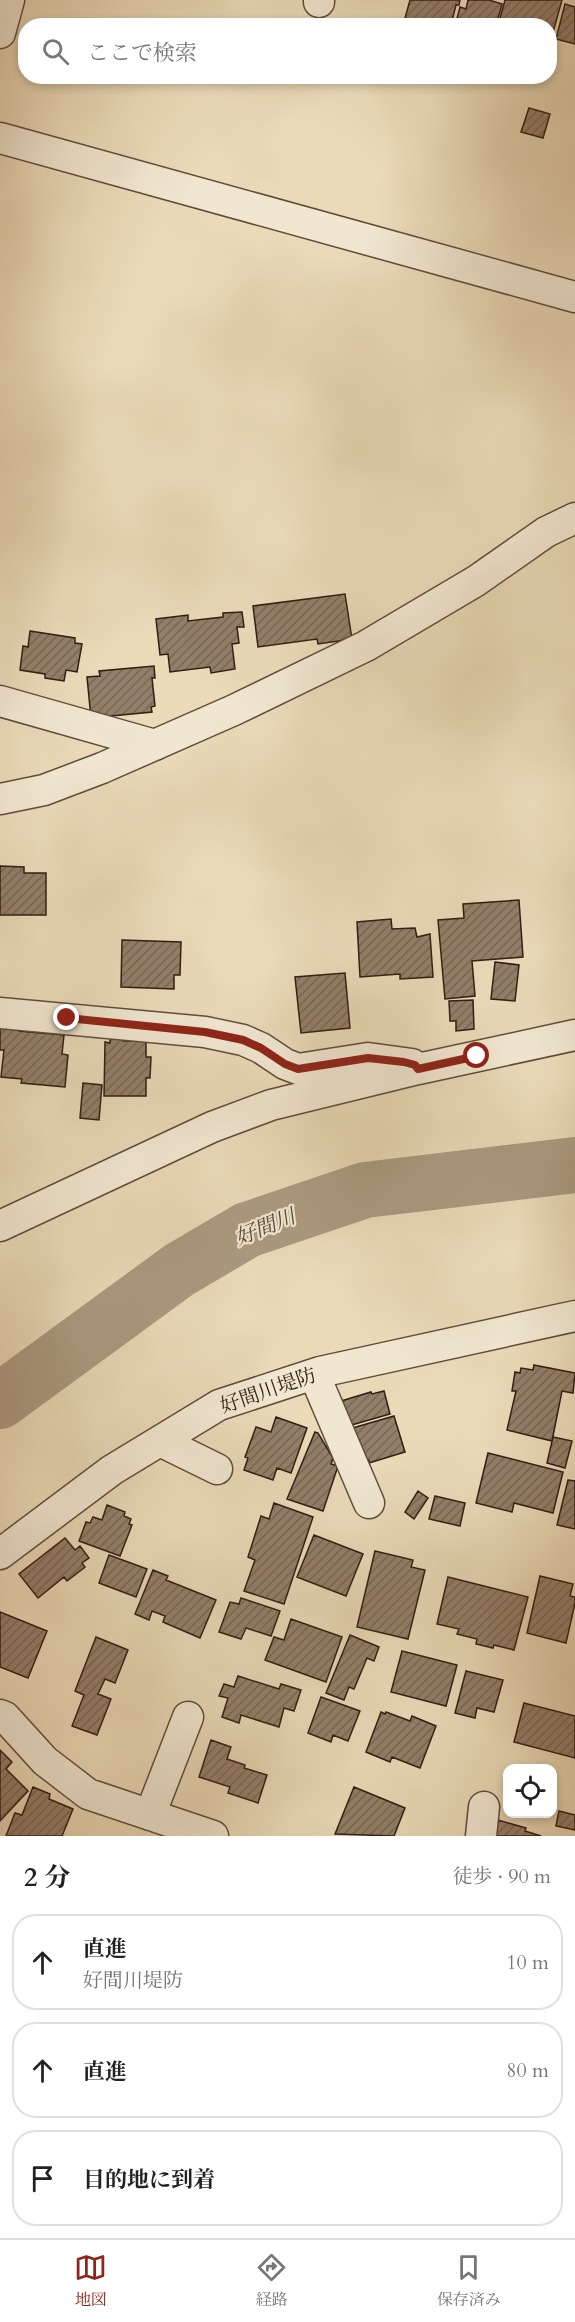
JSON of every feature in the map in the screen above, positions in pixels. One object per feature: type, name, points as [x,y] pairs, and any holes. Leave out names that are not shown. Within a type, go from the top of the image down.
[{"type":"street","points":[[0,33],[9,0]]},
{"type":"street","points":[[0,138],[575,297]]},
{"type":"street","points":[[0,799],[44,790],[155,745],[234,710],[366,646],[476,581],[546,532],[575,518]]},
{"type":"street","points":[[0,701],[155,745]]},
{"type":"street","points":[[0,1013],[205,1032],[252,1044],[285,1064],[298,1069],[368,1058],[404,1062],[415,1065],[418,1069]]},
{"type":"street","points":[[0,1226],[212,1126],[271,1105],[418,1069],[575,1035]]},
{"type":"street","name":"好間川堤防","points":[[0,1554],[112,1470],[219,1405],[314,1374],[575,1316]]},
{"type":"street","points":[[314,1374],[369,1503]]},
{"type":"street","points":[[160,1441],[217,1469]]},
{"type":"street","points":[[0,1715],[5,1717],[45,1761],[88,1794],[213,1836]]},
{"type":"street","points":[[150,1815],[188,1717]]},
{"type":"water","points":[[575,1149],[575,1182],[447,1168]]},
{"type":"building","points":[[410,0],[460,0],[459,5],[456,5],[453,18],[405,18]]},
{"type":"building","points":[[468,0],[489,0],[502,4],[498,18],[457,18],[460,7],[466,9]]},
{"type":"building","points":[[505,0],[562,0],[557,18],[500,18]]},
{"type":"building","points":[[565,4],[575,7],[575,44],[557,39]]},
{"type":"building","points":[[529,108],[550,114],[543,138],[521,132]]},
{"type":"building","points":[[345,594],[352,639],[318,644],[317,639],[258,647],[253,606]]},
{"type":"building","points":[[242,612],[244,627],[237,627],[239,643],[232,644],[235,669],[211,673],[210,667],[170,672],[168,654],[160,655],[156,619],[188,615],[188,621],[223,617],[223,613]]},
{"type":"building","points":[[30,631],[75,638],[75,643],[82,644],[77,672],[66,670],[64,681],[45,678],[45,674],[20,670],[23,646],[28,647]]},
{"type":"building","points":[[154,666],[155,678],[152,678],[155,706],[151,707],[152,712],[91,718],[87,677],[100,676],[99,671]]},
{"type":"building","points":[[0,866],[24,867],[24,873],[46,873],[46,915],[0,915]]},
{"type":"building","points":[[519,900],[523,957],[472,961],[475,996],[445,999],[438,920],[464,918],[463,904]]},
{"type":"building","points":[[391,919],[392,929],[415,928],[417,937],[430,934],[433,977],[400,979],[400,974],[360,977],[357,922]]},
{"type":"building","points":[[122,940],[181,942],[180,975],[174,975],[174,989],[121,987]]},
{"type":"building","points":[[495,962],[519,965],[515,1001],[491,999]]},
{"type":"building","points":[[345,973],[350,1028],[301,1033],[295,977]]},
{"type":"building","points":[[473,1000],[474,1029],[456,1031],[456,1021],[450,1021],[449,1001]]},
{"type":"building","points":[[20,1022],[19,1031],[64,1035],[62,1054],[68,1055],[65,1087],[21,1083],[22,1079],[1,1077],[4,1050],[0,1050],[0,1025]]},
{"type":"building","points":[[110,1035],[122,1035],[123,1041],[146,1041],[146,1057],[151,1057],[150,1078],[146,1078],[146,1096],[104,1096],[105,1042],[110,1043]]},
{"type":"building","points":[[83,1083],[102,1085],[99,1120],[80,1118]]},
{"type":"building","points":[[534,1365],[575,1373],[573,1393],[562,1391],[552,1441],[507,1430],[516,1391],[512,1391],[515,1372],[520,1373],[521,1368],[533,1370]]},
{"type":"building","points":[[384,1391],[390,1414],[348,1426],[341,1401],[371,1392],[372,1394]]},
{"type":"building","points":[[394,1416],[405,1452],[369,1463],[369,1460],[359,1463],[349,1429]]},
{"type":"building","points":[[276,1417],[307,1428],[291,1473],[277,1468],[273,1480],[244,1470],[248,1458],[245,1457],[256,1427],[271,1432]]},
{"type":"building","points":[[315,1432],[318,1433],[333,1458],[331,1464],[338,1466],[323,1511],[287,1499]]},
{"type":"building","points":[[553,1437],[572,1441],[565,1468],[547,1463]]},
{"type":"building","points":[[488,1453],[563,1472],[553,1513],[514,1503],[512,1512],[476,1503]]},
{"type":"building","points":[[568,1480],[575,1481],[575,1529],[557,1525]]},
{"type":"building","points":[[418,1491],[428,1498],[414,1519],[405,1512]]},
{"type":"building","points":[[435,1496],[465,1503],[460,1526],[429,1519]]},
{"type":"building","points":[[274,1503],[313,1517],[284,1604],[244,1591],[255,1560],[248,1557],[261,1516],[269,1519]]},
{"type":"building","points":[[107,1505],[125,1512],[124,1516],[131,1519],[129,1524],[132,1525],[120,1556],[79,1541],[86,1522],[90,1523],[93,1517],[102,1520]]},
{"type":"building","points":[[314,1535],[363,1554],[346,1596],[297,1577]]},
{"type":"building","points":[[65,1538],[75,1550],[80,1546],[89,1558],[82,1563],[85,1567],[67,1581],[64,1577],[38,1598],[19,1574]]},
{"type":"building","points":[[375,1551],[413,1560],[411,1567],[425,1570],[408,1639],[357,1627]]},
{"type":"building","points":[[109,1555],[147,1569],[136,1597],[99,1583]]},
{"type":"building","points":[[153,1570],[168,1576],[166,1580],[216,1600],[200,1638],[163,1622],[165,1616],[152,1611],[149,1620],[135,1614]]},
{"type":"building","points":[[540,1576],[573,1584],[570,1596],[575,1597],[575,1603],[566,1643],[527,1633]]},
{"type":"building","points":[[448,1577],[528,1597],[514,1650],[494,1645],[493,1648],[476,1644],[477,1639],[457,1634],[459,1629],[437,1624]]},
{"type":"building","points":[[241,1598],[280,1611],[271,1636],[246,1628],[241,1639],[219,1632],[230,1602],[239,1604]]},
{"type":"building","points":[[0,1612],[47,1631],[28,1678],[0,1667]]},
{"type":"building","points":[[291,1619],[342,1637],[326,1682],[265,1660],[274,1637],[284,1640]]},
{"type":"building","points":[[350,1635],[379,1647],[374,1661],[367,1658],[354,1689],[349,1687],[344,1700],[326,1693]]},
{"type":"building","points":[[96,1637],[128,1650],[115,1683],[105,1679],[98,1694],[111,1699],[97,1735],[72,1726],[84,1695],[75,1691]]},
{"type":"building","points":[[402,1651],[457,1665],[446,1706],[391,1692]]},
{"type":"building","points":[[466,1671],[503,1680],[494,1712],[477,1708],[475,1718],[455,1713]]},
{"type":"building","points":[[238,1676],[279,1689],[281,1684],[301,1690],[294,1711],[284,1708],[279,1727],[241,1715],[239,1723],[222,1717],[228,1698],[219,1696],[224,1684],[234,1687]]},
{"type":"building","points":[[321,1697],[360,1711],[348,1741],[333,1735],[331,1742],[308,1733]]},
{"type":"building","points":[[524,1703],[575,1716],[575,1758],[514,1742]]},
{"type":"building","points":[[381,1712],[410,1721],[412,1716],[436,1726],[420,1768],[392,1757],[390,1762],[366,1752]]},
{"type":"building","points":[[211,1740],[231,1747],[227,1759],[245,1765],[244,1768],[267,1775],[258,1803],[228,1793],[230,1787],[199,1777]]},
{"type":"building","points":[[0,1750],[12,1762],[6,1769],[28,1791],[0,1821]]},
{"type":"building","points":[[33,1787],[50,1794],[49,1799],[73,1809],[62,1836],[6,1836],[15,1813],[22,1815]]},
{"type":"building","points":[[354,1787],[405,1808],[394,1836],[335,1834]]},
{"type":"building","points":[[559,1811],[575,1815],[575,1830],[556,1826]]},
{"type":"building","points":[[491,1818],[526,1828],[525,1831],[541,1836],[486,1836]]},
{"type":"waterway","name":"好間川","points":[[0,1401],[179,1270],[247,1230],[365,1190],[575,1165]]},
{"type":"route","points":[[67,1018],[205,1032],[243,1040],[298,1069],[368,1058],[404,1062],[415,1065],[418,1069],[477,1056]]}]
